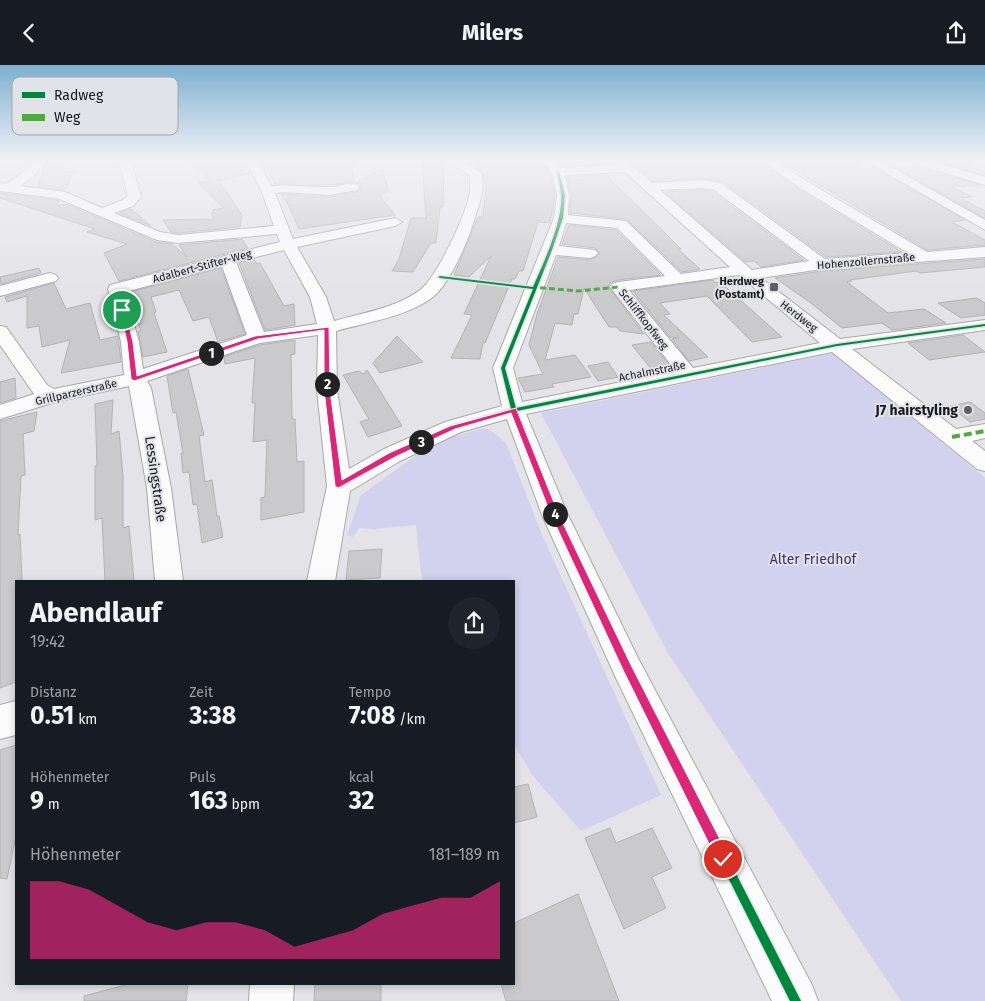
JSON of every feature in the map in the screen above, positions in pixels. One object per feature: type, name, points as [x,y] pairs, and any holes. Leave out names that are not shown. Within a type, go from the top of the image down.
[{"type":"street","points":[[84,205],[157,236],[178,239],[285,236],[395,222]]},
{"type":"street","points":[[103,212],[123,205]]},
{"type":"street","points":[[272,205],[285,236],[318,297],[327,328],[327,390],[338,486],[321,580]]},
{"type":"street","name":"Grillparzerstraße","points":[[0,412],[51,396],[134,379],[257,338],[327,328],[399,308],[427,293],[440,277],[464,231],[472,205]]},
{"type":"street","points":[[562,205],[561,218],[550,250],[503,368],[514,410],[555,515],[627,668],[796,1001]]},
{"type":"street","name":"Herdweg","points":[[669,205],[745,272],[985,463]]},
{"type":"street","points":[[742,205],[822,264]]},
{"type":"street","points":[[837,205],[924,256]]},
{"type":"street","points":[[948,205],[985,226]]},
{"type":"street","points":[[561,218],[621,224],[677,279]]},
{"type":"street","name":"Adalbert-Stifter-Weg","points":[[116,289],[227,259],[285,236]]},
{"type":"street","points":[[550,250],[590,253]]},
{"type":"street","name":"Hohenzollernstraße","points":[[745,272],[822,264],[985,252]]},
{"type":"street","points":[[227,259],[257,338]]},
{"type":"street","name":"Schliffkopfweg","points":[[688,374],[618,287],[745,272]]},
{"type":"street","points":[[0,291],[50,278]]},
{"type":"street","name":"Lessingstraße","points":[[116,289],[130,342],[134,379],[141,388],[156,470],[168,580]]},
{"type":"street","name":"Achalmstraße","points":[[338,486],[392,455],[453,427],[514,410],[837,345],[985,325]]},
{"type":"street","points":[[3,339],[40,389],[51,396]]},
{"type":"street","points":[[952,437],[985,431]]},
{"type":"street","points":[[0,723],[15,718]]},
{"type":"street","points":[[271,1001],[272,985]]},
{"type":"green space","name":"Alter Friedhof","points":[[833,353],[985,478],[985,1001],[901,1001],[668,653],[541,413]]},
{"type":"green space","points":[[480,429],[489,429],[506,443],[542,535],[661,795],[581,831],[532,775],[515,746],[515,580],[422,580],[416,525],[374,529],[359,528],[353,537],[347,535],[361,495],[425,449],[452,437]]},
{"type":"building","points":[[20,205],[68,205],[156,242],[172,244],[187,257],[179,245],[242,239],[248,248],[119,281],[104,253],[127,244],[87,232],[95,229]]},
{"type":"building","points":[[220,205],[235,205],[242,215],[240,227],[178,233],[171,232],[163,220],[214,219],[211,213],[214,213],[213,210],[223,208]]},
{"type":"building","points":[[288,205],[387,205],[395,215],[299,229]]},
{"type":"building","points":[[425,205],[443,205],[443,207],[440,207],[436,243],[431,243],[413,272],[392,271],[399,259],[411,218],[426,218]]},
{"type":"building","points":[[484,205],[553,205],[550,223],[538,222],[523,271],[519,271],[515,279],[512,279],[485,343],[483,343],[480,359],[451,358],[472,315],[464,314],[491,256],[469,277],[454,275],[478,217],[483,217]]},
{"type":"building","points":[[570,205],[636,205],[681,249],[678,249],[700,269],[682,272],[626,219],[570,213]]},
{"type":"building","points":[[680,205],[730,205],[804,260],[761,267],[754,261],[746,262]]},
{"type":"building","points":[[754,205],[823,205],[902,252],[826,257]]},
{"type":"building","points":[[852,205],[938,205],[965,220],[952,222],[985,240],[985,245],[927,250]]},
{"type":"building","points":[[961,205],[973,205],[985,211],[985,218]]},
{"type":"building","points":[[131,209],[142,218],[140,220],[144,220],[151,226],[119,213]]},
{"type":"building","points":[[569,225],[616,230],[661,275],[618,280],[611,282],[608,286],[644,334],[620,331],[617,327],[609,327],[584,288],[578,314],[574,314],[572,325],[555,323],[545,360],[575,355],[591,377],[552,384],[554,387],[525,392],[518,378],[543,374],[529,345],[537,314],[558,257],[590,260],[600,253],[595,248],[562,244]]},
{"type":"building","points":[[254,259],[257,264],[260,263],[284,306],[294,304],[295,325],[265,330],[239,263]]},
{"type":"building","points":[[985,259],[985,267],[920,273],[916,271],[850,280],[852,281],[847,282],[888,313],[924,309],[946,323],[892,330],[882,323],[842,328],[775,278],[822,271]]},
{"type":"building","points":[[39,268],[41,273],[1,284],[0,277]]},
{"type":"building","points":[[221,268],[245,334],[218,342],[209,317],[193,321],[179,290],[151,297],[156,312],[154,313],[167,352],[143,357],[138,331],[141,331],[127,293]]},
{"type":"building","points":[[713,280],[715,283],[720,282],[782,337],[752,342],[707,296],[660,303],[670,314],[664,315],[708,357],[689,361],[672,339],[679,338],[670,337],[633,291]]},
{"type":"building","points":[[54,283],[66,309],[90,303],[100,340],[118,336],[121,362],[61,373],[70,340],[42,347],[39,326],[27,328],[27,296],[7,302],[5,297]]},
{"type":"building","points":[[977,298],[985,303],[985,315],[961,318],[938,303]]},
{"type":"building","points":[[963,335],[985,352],[929,360],[908,343]]},
{"type":"building","points":[[397,336],[423,362],[380,373],[373,363]]},
{"type":"building","points":[[295,340],[295,354],[291,355],[292,419],[295,419],[297,462],[304,461],[304,512],[261,520],[261,498],[265,497],[267,440],[253,442],[255,403],[252,403],[255,358],[225,364],[224,357],[260,345]]},
{"type":"building","points":[[651,342],[670,366],[651,369],[632,345]]},
{"type":"building","points":[[608,362],[618,377],[598,381],[588,366]]},
{"type":"building","points":[[188,369],[204,435],[199,436],[205,482],[212,480],[217,516],[219,516],[223,537],[202,543],[197,504],[193,505],[189,472],[183,473],[181,453],[183,453],[176,412],[173,413],[167,376]]},
{"type":"building","points":[[367,370],[402,426],[368,437],[360,422],[369,419],[343,375],[359,371],[363,374]]},
{"type":"building","points":[[15,378],[16,398],[0,403],[0,382]]},
{"type":"building","points":[[113,400],[111,434],[119,431],[123,476],[123,528],[129,526],[134,580],[105,580],[102,518],[95,520],[95,466],[97,466],[95,404]]},
{"type":"building","name":"J7 hairstyling","points":[[970,402],[985,413],[985,419],[970,422],[950,406]]},
{"type":"building","points":[[37,412],[34,431],[23,434],[25,475],[21,476],[18,535],[20,534],[22,580],[15,580],[15,682],[0,688],[0,421]]},
{"type":"building","points":[[382,549],[380,578],[346,580],[349,551]]},
{"type":"building","points":[[15,745],[15,841],[7,879],[0,878],[0,750]]},
{"type":"building","points":[[528,784],[537,817],[515,823],[515,787]]},
{"type":"building","points":[[610,828],[616,843],[652,828],[672,868],[652,877],[666,908],[624,929],[585,838]]},
{"type":"building","points":[[578,894],[619,1001],[506,1001],[501,985],[515,985],[515,923]]},
{"type":"building","points":[[125,985],[188,985],[186,1001],[84,1001],[84,996]]},
{"type":"building","points":[[315,985],[381,985],[381,1001],[314,1001]]},
{"type":"marked path","points":[[531,287],[578,291],[618,287]]},
{"type":"marked path","points":[[952,437],[985,431]]},
{"type":"cycle path","points":[[562,205],[561,218],[550,250],[503,368],[514,410],[555,515],[627,668],[796,1001]]},
{"type":"cycle path","points":[[440,277],[535,288]]},
{"type":"cycle path","points":[[339,486],[392,455],[453,427],[514,410],[837,345],[985,325]]},
{"type":"place","name":"Herdweg (Postamt)","points":[[774,287]]},
{"type":"place","name":"J7 hairstyling","points":[[968,410]]},
{"type":"route","points":[[122,310],[130,342],[134,379],[257,338],[327,328],[327,390],[338,486],[392,455],[453,427],[514,410],[555,515],[627,668],[723,859]]}]
